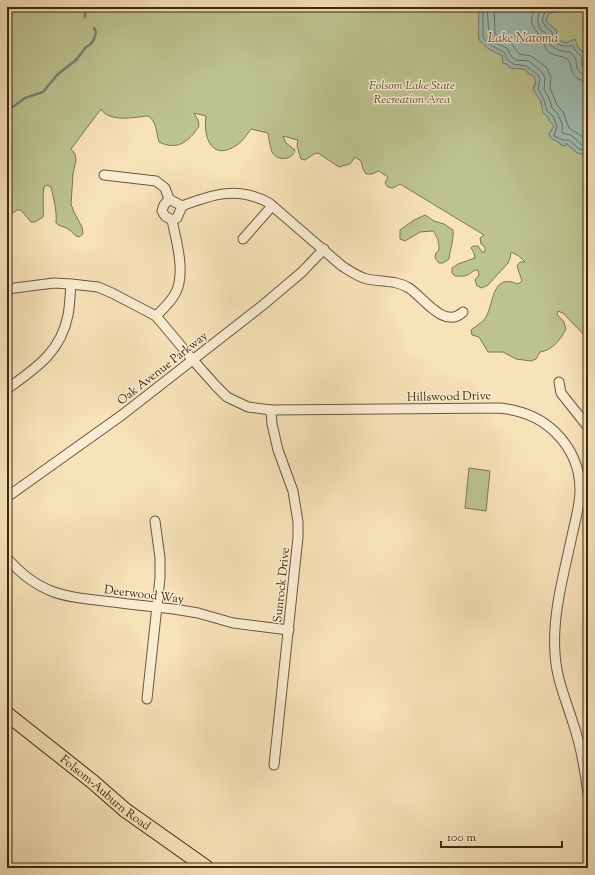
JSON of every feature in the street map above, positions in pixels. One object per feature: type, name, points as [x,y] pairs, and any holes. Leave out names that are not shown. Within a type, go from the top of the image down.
[{"type":"main road","name":"Folsom-Auburn Road","points":[[7,714],[125,810],[207,868]]},
{"type":"street","points":[[104,175],[156,181],[165,188],[170,199],[182,206]]},
{"type":"street","points":[[172,220],[177,218],[182,206],[215,194],[226,192],[250,195],[260,198],[272,206],[324,249],[342,266],[356,275],[367,279],[397,282],[409,288],[441,315],[452,317],[460,315],[463,312]]},
{"type":"street","points":[[170,199],[164,205],[162,211],[165,216],[172,220]]},
{"type":"street","points":[[243,239],[272,206]]},
{"type":"street","points":[[156,316],[167,304],[179,284],[179,261],[172,220]]},
{"type":"street","name":"Oak Avenue Parkway","points":[[7,497],[122,415],[280,292],[324,249]]},
{"type":"street","name":"Hillswood Drive","points":[[7,289],[54,283],[98,287],[112,293],[156,316],[216,386],[228,397],[248,407],[271,410],[511,409],[522,412],[543,422],[560,437],[584,477],[557,609],[554,637],[557,671],[580,748],[588,794]]},
{"type":"street","points":[[7,389],[38,366],[55,348],[66,325],[71,284]]},
{"type":"street","points":[[559,382],[561,393],[588,427]]},
{"type":"street","name":"Sunrock Drive","points":[[271,410],[274,437],[293,491],[298,522],[298,537],[289,630],[274,765]]},
{"type":"street","points":[[147,699],[157,607],[160,558],[155,521]]},
{"type":"street","name":"Deerwood Way","points":[[7,558],[32,582],[59,594],[70,597],[198,613],[239,624],[289,630]]},
{"type":"green space","name":"Folsom Lake State Recreation Area","points":[[7,7],[476,7],[479,10],[479,39],[481,42],[489,49],[502,55],[503,63],[507,64],[510,68],[525,69],[529,74],[534,76],[536,80],[533,89],[539,98],[546,115],[554,126],[549,134],[551,138],[559,142],[561,145],[566,145],[566,143],[577,153],[588,155],[588,339],[563,313],[558,311],[557,314],[564,322],[566,329],[556,344],[545,351],[540,352],[536,359],[531,361],[516,359],[503,352],[488,352],[479,337],[472,335],[471,330],[486,317],[493,296],[499,285],[504,282],[518,284],[522,281],[517,266],[520,262],[525,262],[519,256],[511,252],[508,263],[488,285],[482,288],[477,286],[475,280],[479,275],[478,270],[466,276],[455,276],[452,273],[452,268],[458,264],[475,258],[471,248],[473,246],[478,246],[482,252],[485,252],[485,247],[481,244],[480,238],[484,235],[400,184],[393,188],[388,187],[385,183],[388,177],[379,171],[372,174],[366,174],[361,161],[355,157],[350,164],[339,167],[318,153],[305,160],[301,159],[297,146],[298,140],[283,136],[286,143],[295,150],[294,153],[288,158],[277,157],[272,152],[268,133],[251,129],[237,145],[228,150],[221,151],[215,149],[211,145],[206,132],[206,116],[194,113],[198,120],[199,126],[195,132],[191,137],[182,143],[171,146],[159,142],[155,124],[148,116],[116,118],[105,113],[101,109],[71,149],[75,154],[76,160],[73,174],[71,204],[82,227],[83,234],[79,237],[70,230],[56,223],[56,210],[51,187],[47,185],[43,190],[43,217],[35,222],[31,222],[21,210],[17,210],[7,217],[7,64],[10,52],[7,51]]},
{"type":"green space","points":[[556,7],[588,7],[588,68],[585,64],[585,54],[571,41],[566,43],[558,40],[556,30],[546,20],[549,13],[555,12]]},
{"type":"green space","points":[[425,215],[453,230],[449,259],[443,263],[439,263],[435,258],[436,253],[439,250],[439,244],[433,231],[420,232],[405,241],[400,239],[400,230],[414,220]]},
{"type":"green space","points":[[469,468],[490,471],[486,511],[465,508]]},
{"type":"water","name":"Lake Natoma","points":[[476,7],[556,7],[555,12],[549,13],[546,20],[556,30],[558,40],[566,43],[575,39],[579,49],[586,56],[585,64],[588,68],[588,155],[577,153],[566,143],[566,146],[561,145],[559,142],[550,138],[549,134],[554,126],[549,121],[549,118],[543,113],[541,102],[533,89],[536,84],[534,76],[529,74],[525,69],[510,68],[507,64],[503,63],[502,55],[489,49],[481,42],[479,39],[479,10]]},
{"type":"waterway","points":[[85,17],[86,7]]},
{"type":"waterway","points":[[7,111],[25,98],[43,92],[57,75],[76,60],[86,47],[91,44],[96,32],[94,28]]},
{"type":"waterway","points":[[7,112],[9,123],[7,127]]}]
